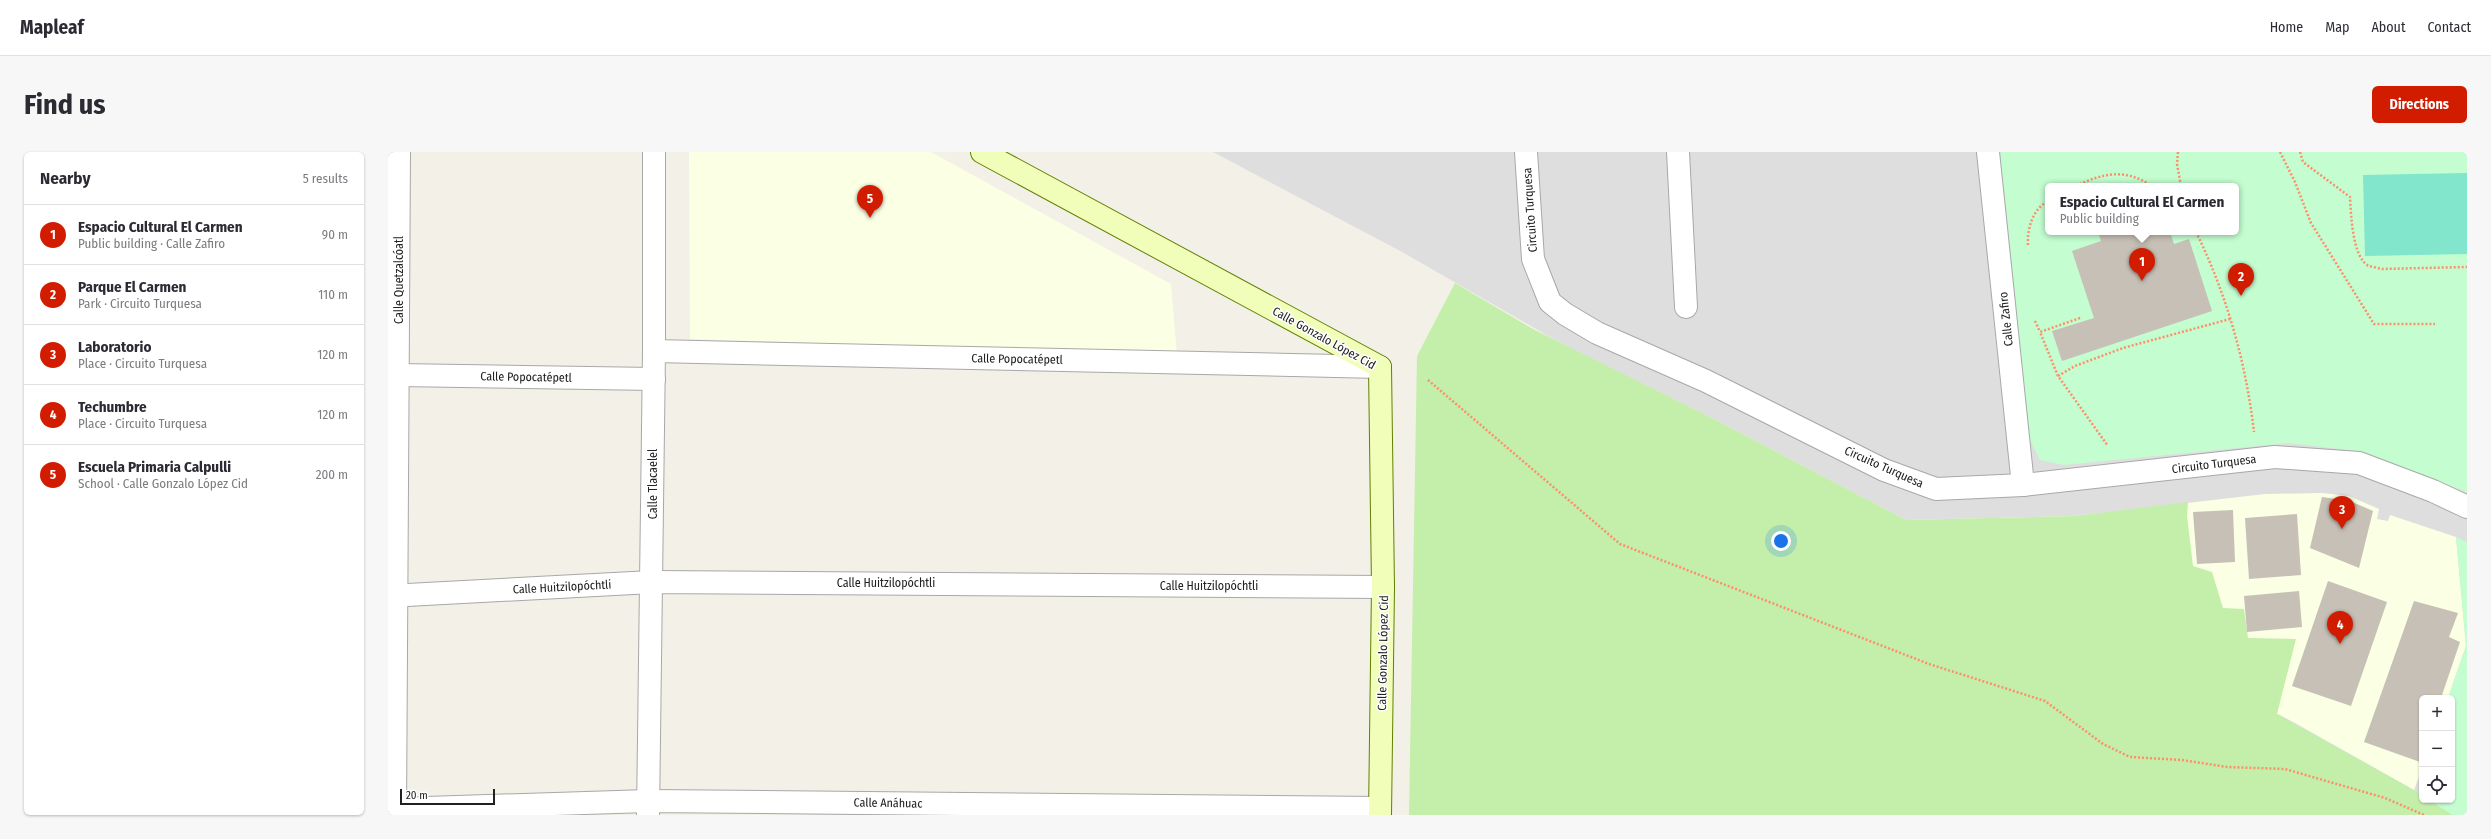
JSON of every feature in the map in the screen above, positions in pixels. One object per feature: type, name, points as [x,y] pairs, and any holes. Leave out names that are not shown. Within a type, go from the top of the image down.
[{"type":"street","name":"Calle Quetzalcóatl","points":[[395,812],[392,596],[398,375],[399,152]]},
{"type":"street","name":"Calle Tlacaelel","points":[[648,808],[654,379],[654,152]]},
{"type":"street","name":"Calle Gonzalo López Cid","points":[[982,152],[1380,368],[1383,587],[1380,811]]},
{"type":"street","name":"Circuito Turquesa","points":[[1526,152],[1533,259],[1550,302],[1564,314],[1598,333],[1706,381],[1884,470],[1936,489],[2023,485],[2275,457],[2359,463],[2433,491],[2467,507]]},
{"type":"street","points":[[1678,152],[1686,307]]},
{"type":"street","name":"Calle Zafiro","points":[[1988,152],[2023,485]]},
{"type":"street","name":"Calle Popocatépetl","points":[[654,351],[1380,368]]},
{"type":"street","name":"Calle Popocatépetl","points":[[398,375],[654,379]]},
{"type":"street","name":"Calle Huitzilopóchtli","points":[[392,596],[652,582],[1383,587]]},
{"type":"street","name":"Calle Anáhuac","points":[[395,812],[648,808],[1380,811]]},
{"type":"path","points":[[2178,152],[2177,164],[2180,183]]},
{"type":"path","points":[[2280,152],[2295,182],[2311,223],[2374,324],[2434,324]]},
{"type":"path","points":[[2300,152],[2303,162],[2332,181],[2350,197],[2351,223],[2359,253],[2368,265],[2382,268],[2467,267]]},
{"type":"path","points":[[2084,183],[2110,174],[2127,174],[2146,183]]},
{"type":"path","points":[[2028,248],[2028,229],[2041,205],[2045,203]]},
{"type":"path","points":[[2197,235],[2214,269],[2230,319],[2249,394],[2254,438]]},
{"type":"path","points":[[2033,314],[2058,376],[2104,443],[2142,472]]},
{"type":"path","points":[[2040,332],[2080,318]]},
{"type":"path","points":[[2058,376],[2075,366],[2123,348],[2230,319]]},
{"type":"path","points":[[1428,380],[1620,544],[1929,664],[2045,701],[2103,744],[2130,757],[2182,760],[2227,767],[2285,769],[2385,798],[2424,815]]},
{"type":"shaded area","points":[[689,152],[931,152],[1171,284],[1177,355],[690,339]]},
{"type":"shaded area","points":[[1213,152],[2467,152],[2467,815],[2431,803],[2455,803],[2455,695],[2419,695],[2419,798],[1906,520],[1710,417],[1569,348],[1404,253]]},
{"type":"shaded area","points":[[2322,493],[2349,496],[2379,509],[2377,519],[2388,521],[2390,515],[2456,537],[2466,646],[2449,695],[2419,695],[2419,777],[2414,790],[2295,723],[1906,520],[2075,516],[2265,494]]},
{"type":"green space","points":[[2000,152],[2467,152],[2467,492],[2357,451],[2288,443],[2064,465],[2040,460],[2030,440]]},
{"type":"green space","points":[[2467,173],[2467,254],[2365,256],[2363,175]]},
{"type":"green space","points":[[1455,283],[1531,328],[1710,417],[1906,520],[2075,516],[2188,502],[2187,516],[2193,566],[2212,572],[2223,608],[2244,609],[2248,638],[2296,639],[2277,714],[2419,793],[2419,803],[2435,803],[2453,815],[1409,815],[1417,356]]},
{"type":"green space","points":[[2456,537],[2467,542],[2467,815],[2453,815],[2434,803],[2455,803],[2455,695],[2449,695],[2466,646]]},
{"type":"building","points":[[2099,235],[2171,235],[2174,244],[2189,239],[2212,311],[2062,361],[2052,331],[2094,318],[2072,251],[2101,241]]},
{"type":"building","points":[[2322,497],[2350,501],[2373,511],[2359,568],[2310,548]]},
{"type":"building","points":[[2233,510],[2235,562],[2197,564],[2193,512]]},
{"type":"building","points":[[2297,514],[2301,575],[2249,579],[2245,518]]},
{"type":"building","points":[[2328,581],[2387,602],[2351,706],[2292,686]]},
{"type":"building","points":[[2299,591],[2302,627],[2247,632],[2244,596]]},
{"type":"building","points":[[2414,601],[2458,613],[2449,637],[2460,642],[2442,695],[2419,695],[2419,762],[2364,742]]},
{"type":"place","name":"Escuela Primaria Calpulli","points":[[870,218]]},
{"type":"place","name":"Espacio Cultural El Carmen","points":[[2142,281]]},
{"type":"place","name":"Parque El Carmen","points":[[2241,296]]},
{"type":"place","name":"Laboratorio","points":[[2342,529]]},
{"type":"place","name":"Techumbre","points":[[2340,644]]}]
